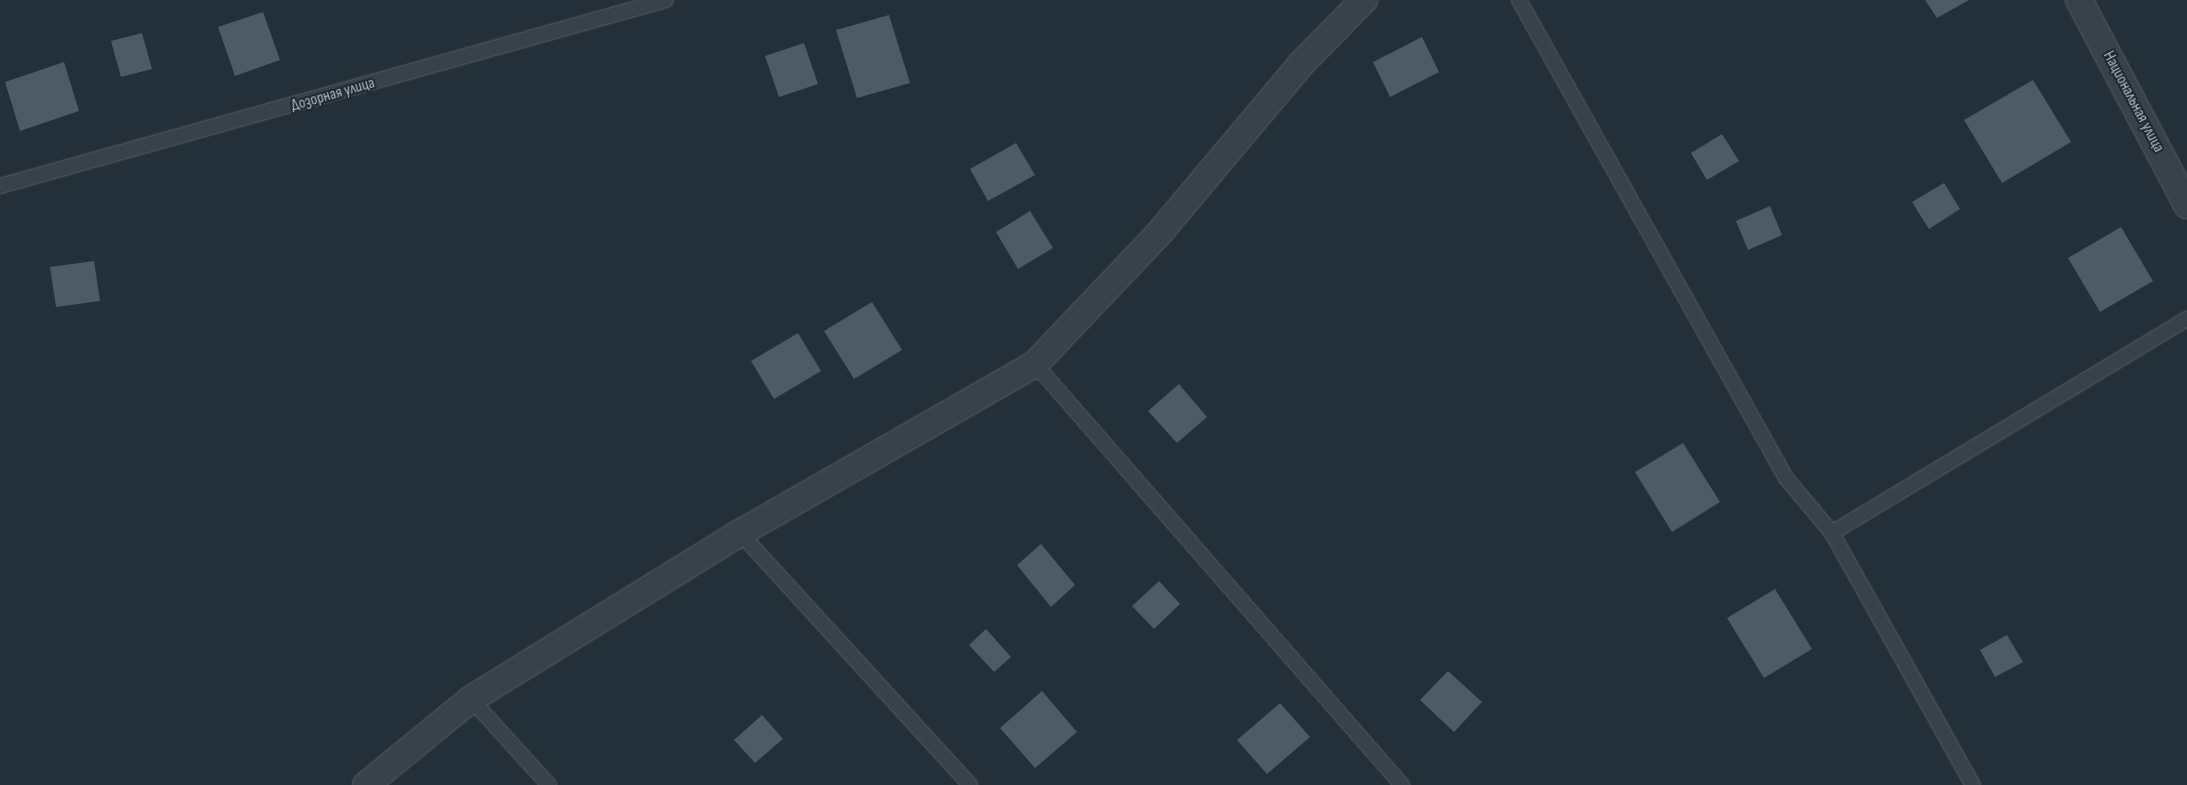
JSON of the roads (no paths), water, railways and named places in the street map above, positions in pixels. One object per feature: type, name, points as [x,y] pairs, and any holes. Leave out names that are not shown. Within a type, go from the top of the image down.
[{"type":"street","points":[[366,785],[471,699],[740,533],[1035,364],[1161,231],[1301,64],[1364,0]]},
{"type":"street","name":"Национальная улица","points":[[2079,0],[2187,205]]},
{"type":"lane","name":"Дозорная улица","points":[[0,186],[666,0]]},
{"type":"lane","points":[[1519,0],[1786,478],[1832,533],[1973,785]]},
{"type":"lane","points":[[1832,533],[2187,318]]},
{"type":"lane","points":[[1035,364],[1402,785]]},
{"type":"lane","points":[[740,533],[970,785]]},
{"type":"lane","points":[[471,699],[549,785]]}]
